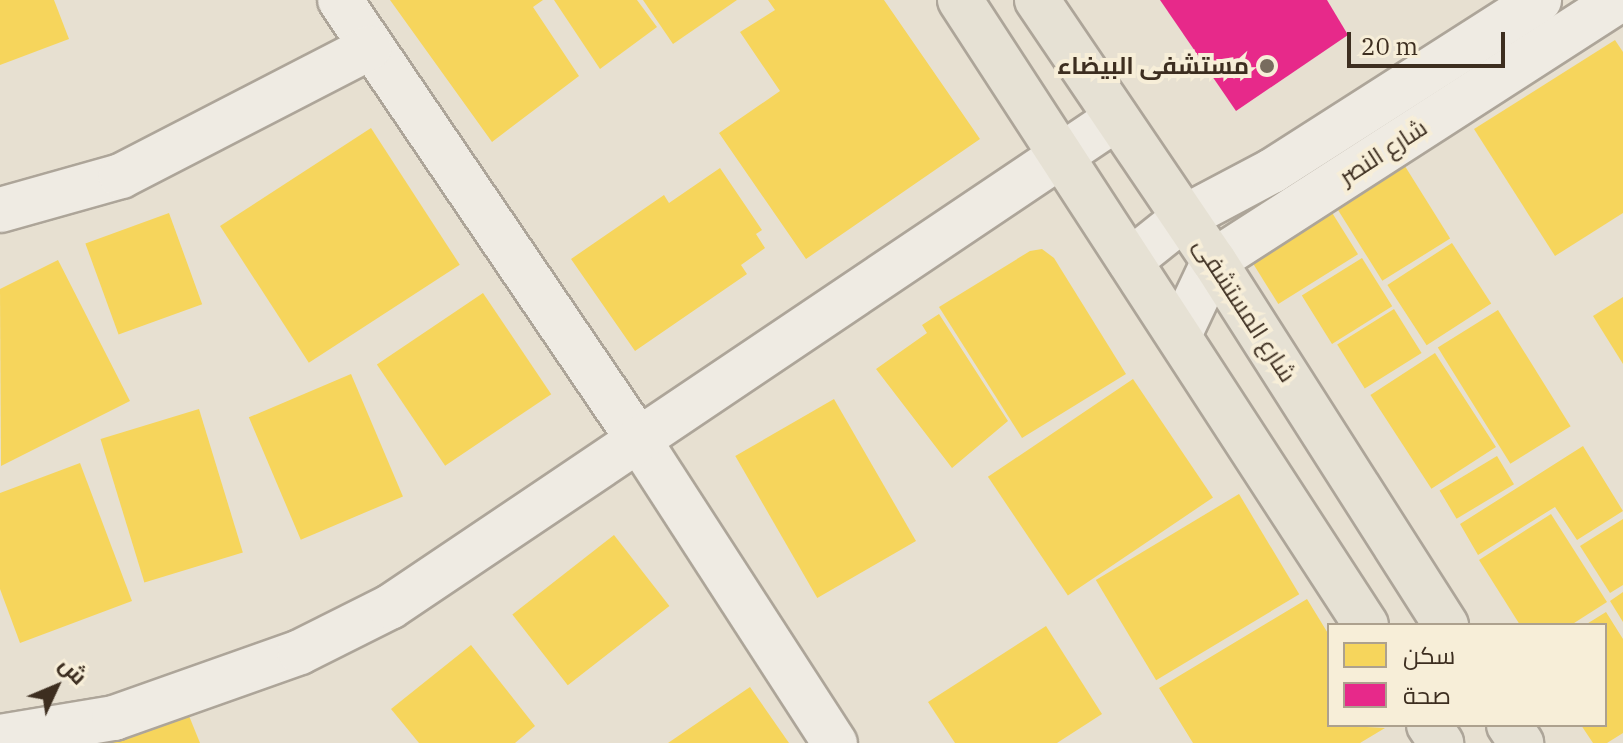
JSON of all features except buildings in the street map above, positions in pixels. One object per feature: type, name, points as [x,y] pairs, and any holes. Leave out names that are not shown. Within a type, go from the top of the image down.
[{"type":"main road","points":[[960,0],[1180,333],[1365,623]]},
{"type":"main road","name":"شارع المستشفى","points":[[1037,0],[1114,120],[1214,261],[1445,623]]},
{"type":"street","points":[[340,0],[369,48],[640,442],[835,743]]},
{"type":"street","name":"شارع النصر","points":[[1130,261],[1185,217],[1272,171],[1539,0]]},
{"type":"street","name":"شارع النصر","points":[[1214,261],[1619,0]]},
{"type":"street","points":[[0,210],[121,176],[369,48]]},
{"type":"street","points":[[0,737],[114,718],[300,652],[390,607],[640,442],[1114,120]]},
{"type":"street","points":[[1180,333],[1214,261]]},
{"type":"place","name":"مستشفى البيضاء","points":[[1267,66]]}]
